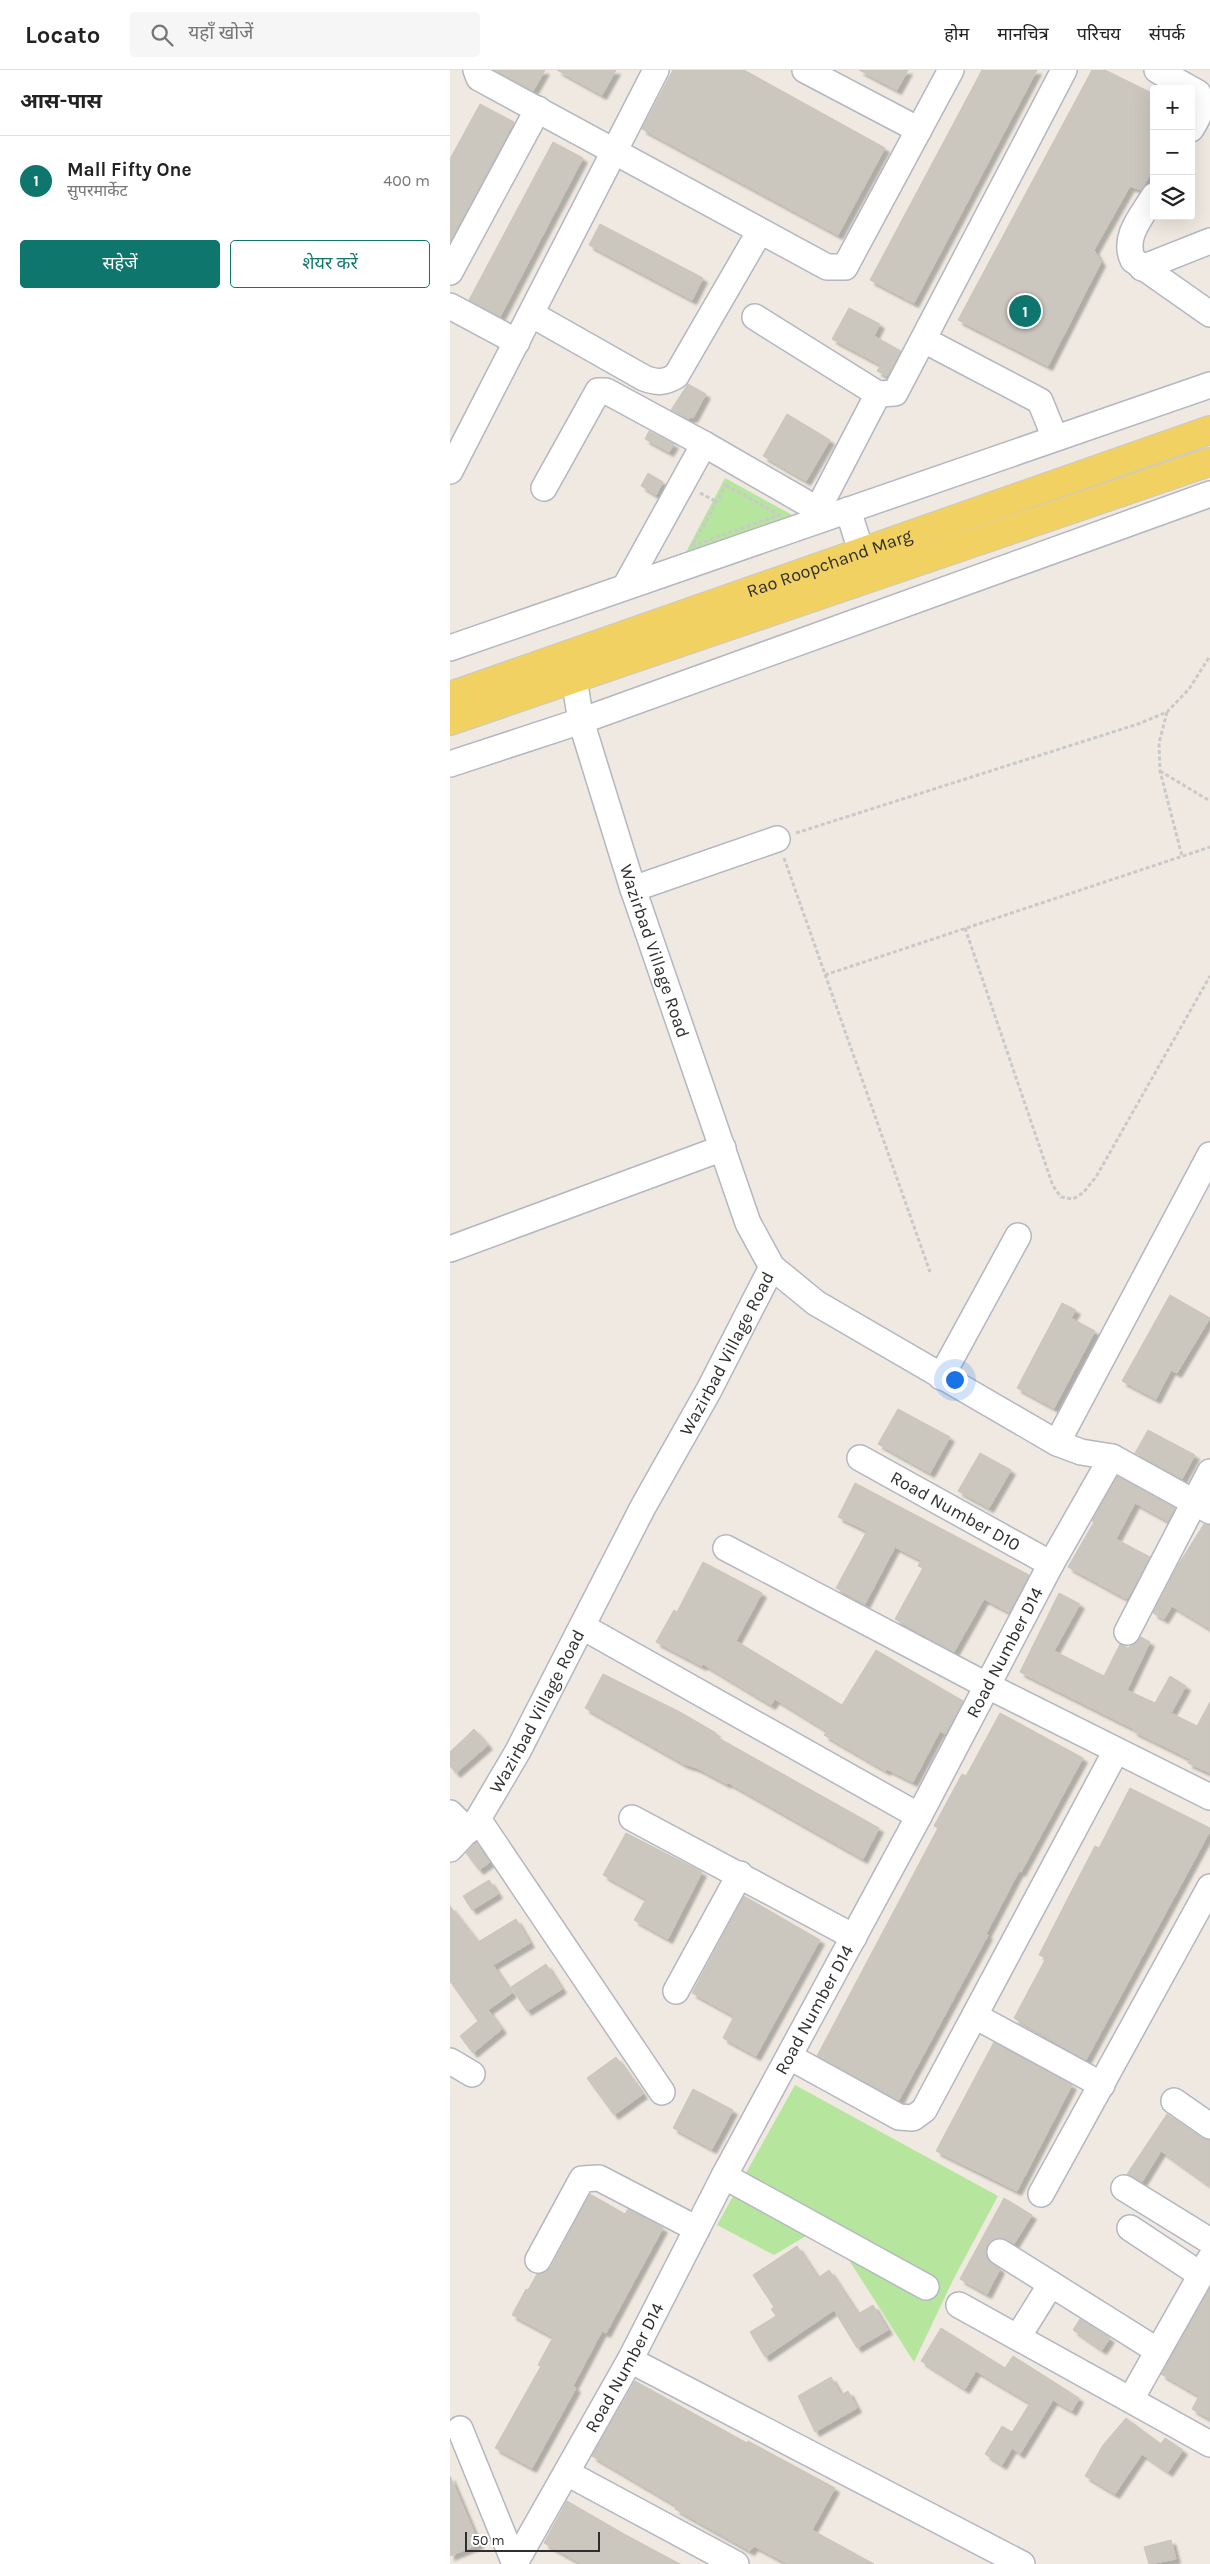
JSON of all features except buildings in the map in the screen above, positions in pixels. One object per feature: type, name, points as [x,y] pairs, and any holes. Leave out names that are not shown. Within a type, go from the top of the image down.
[{"type":"main road","name":"Rao Roopchand Marg","points":[[450,721],[574,678],[1210,430]]},
{"type":"main road","name":"Rao Roopchand Marg","points":[[450,696],[866,565],[1210,462]]},
{"type":"street","points":[[476,70],[479,78],[827,268],[845,267],[951,70]]},
{"type":"street","points":[[450,471],[656,70]]},
{"type":"street","points":[[805,70],[919,130]]},
{"type":"street","points":[[832,512],[887,394],[924,340],[1064,70]]},
{"type":"street","points":[[1157,70],[1184,85]]},
{"type":"street","points":[[1195,91],[1198,93],[1202,103],[1200,114],[1195,123]]},
{"type":"street","points":[[450,272],[538,109]]},
{"type":"street","points":[[1150,203],[1129,240],[1129,251],[1133,260],[1210,314]]},
{"type":"street","points":[[531,314],[644,378],[656,382],[667,381],[676,376],[760,230]]},
{"type":"street","points":[[1142,268],[1210,241]]},
{"type":"street","points":[[450,306],[516,342]]},
{"type":"street","points":[[755,317],[887,394]]},
{"type":"street","points":[[924,340],[1040,401],[1056,438]]},
{"type":"street","points":[[450,648],[626,587],[832,512],[1210,385]]},
{"type":"street","points":[[544,488],[598,391],[606,391],[832,512],[866,565]]},
{"type":"street","points":[[626,587],[704,444]]},
{"type":"street","points":[[450,764],[581,721],[1210,494]]},
{"type":"street","name":"Wazirbad Village Road","points":[[450,1850],[473,1825],[518,1752],[643,1508],[709,1390],[772,1267],[748,1223],[633,889],[581,721],[574,678]]},
{"type":"street","points":[[633,889],[777,839]]},
{"type":"street","points":[[450,1249],[723,1148]]},
{"type":"street","points":[[1057,1443],[1210,1155]]},
{"type":"street","points":[[941,1377],[1018,1236]]},
{"type":"street","points":[[772,1267],[816,1303],[1057,1443],[1081,1452],[1112,1457],[1202,1506]]},
{"type":"street","name":"Road Number D14","points":[[515,2564],[630,2360],[724,2176],[919,1816],[986,1685],[1051,1564],[1112,1457]]},
{"type":"street","name":"Road Number D10","points":[[860,1458],[1051,1564]]},
{"type":"street","points":[[1127,1632],[1202,1506],[1210,1472]]},
{"type":"street","points":[[726,1548],[986,1685],[1210,1797]]},
{"type":"street","points":[[583,1627],[919,1816]]},
{"type":"street","points":[[790,2057],[899,2118],[913,2118],[924,2110],[1116,1751]]},
{"type":"street","points":[[450,1813],[473,1825],[662,2092]]},
{"type":"street","points":[[632,1818],[740,1874],[854,1937]]},
{"type":"street","points":[[676,1991],[740,1874]]},
{"type":"street","points":[[1041,2194],[1210,1886]]},
{"type":"street","points":[[975,2016],[1102,2085]]},
{"type":"street","points":[[450,2061],[472,2074]]},
{"type":"street","points":[[1174,2101],[1210,2126]]},
{"type":"street","points":[[724,2176],[926,2287]]},
{"type":"street","points":[[538,2260],[582,2179],[599,2178],[697,2229]]},
{"type":"street","points":[[1124,2188],[1210,2241]]},
{"type":"street","points":[[1130,2228],[1206,2267],[1131,2399]]},
{"type":"street","points":[[1000,2252],[1158,2351]]},
{"type":"street","points":[[1018,2337],[1051,2284]]},
{"type":"street","points":[[959,2305],[1210,2444]]},
{"type":"street","points":[[630,2360],[1022,2564]]},
{"type":"street","points":[[460,2429],[515,2564]]},
{"type":"street","points":[[568,2473],[736,2564]]},
{"type":"path","points":[[726,485],[779,515],[692,546],[717,502],[726,485]]},
{"type":"path","points":[[930,1272],[777,839],[1138,724],[1167,712],[1189,689],[1210,656]]},
{"type":"path","points":[[1167,712],[1159,743],[1160,771],[1182,856]]},
{"type":"path","points":[[1160,771],[1210,801]]},
{"type":"path","points":[[826,975],[1210,847]]},
{"type":"path","points":[[965,928],[1053,1186],[1061,1197],[1073,1199],[1083,1192],[1096,1177],[1210,976]]},
{"type":"green space","points":[[725,478],[794,516],[685,554]]},
{"type":"green space","points":[[795,2085],[998,2196],[954,2278],[914,2362],[826,2224],[774,2255],[717,2225]]},
{"type":"place","name":"Mall Fifty One","points":[[1025,311]]}]
